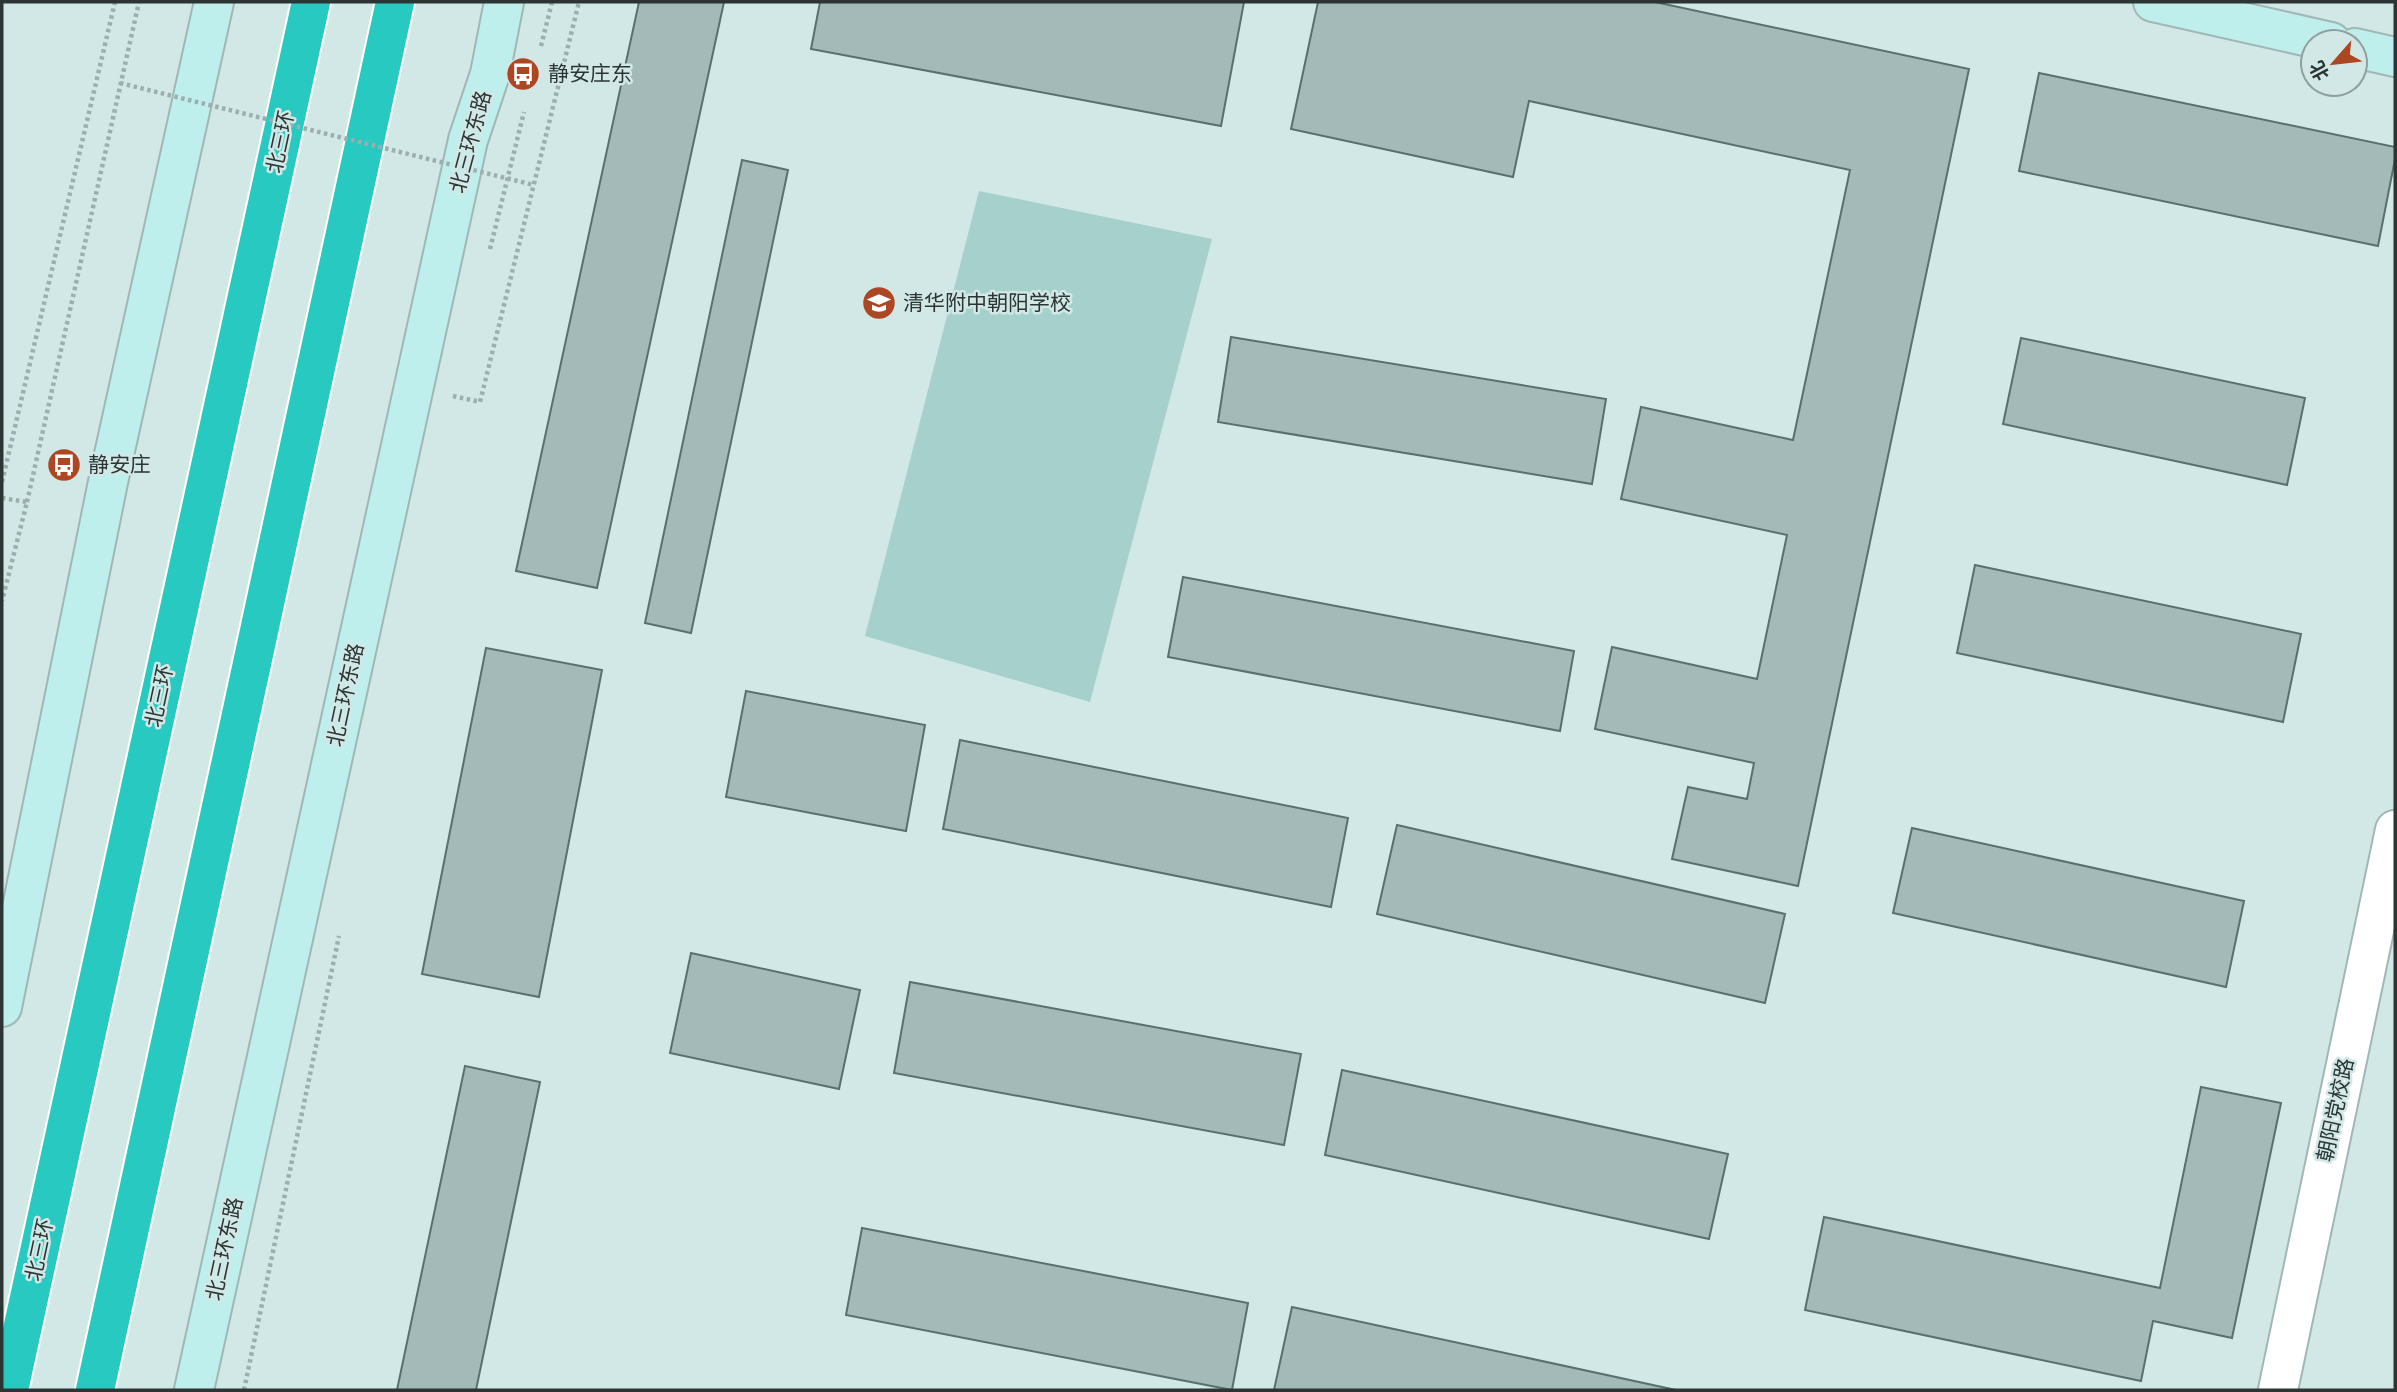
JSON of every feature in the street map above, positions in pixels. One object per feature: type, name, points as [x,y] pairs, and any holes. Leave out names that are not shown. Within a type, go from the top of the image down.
[{"type":"highway","name":"北三环","points":[[9,1390],[311,2]]},
{"type":"highway","points":[[95,1390],[391,20],[408,2]]},
{"type":"street","points":[[2,1007],[108,482],[214,2]]},
{"type":"street","name":"北三环东路","points":[[194,1390],[468,139],[490,74],[504,2]]},
{"type":"street","points":[[2153,2],[2299,35]]},
{"type":"street","points":[[2369,51],[2395,57]]},
{"type":"street","name":"朝阳党校路","points":[[2278,1390],[2395,830]]},
{"type":"path","points":[[2,482],[115,2]]},
{"type":"path","points":[[2,601],[27,502],[139,2]]},
{"type":"path","points":[[540,51],[552,2]]},
{"type":"path","points":[[480,402],[579,2]]},
{"type":"path","points":[[120,83],[534,184]]},
{"type":"path","points":[[488,254],[527,100]]},
{"type":"path","points":[[453,396],[456,383]]},
{"type":"path","points":[[2,498],[27,502]]},
{"type":"shaded area","points":[[979,191],[1212,239],[1090,702],[865,636]]},
{"type":"building","points":[[639,2],[724,2],[597,588],[516,571]]},
{"type":"building","points":[[820,2],[1244,2],[1221,126],[811,49]]},
{"type":"building","points":[[1318,2],[1655,2],[1969,69],[1798,886],[1672,859],[1688,787],[1747,799],[1754,763],[1595,729],[1612,647],[1757,679],[1787,535],[1621,499],[1641,407],[1793,440],[1850,170],[1529,101],[1513,177],[1291,129]]},
{"type":"building","points":[[2039,73],[2395,147],[2378,246],[2019,171]]},
{"type":"building","points":[[742,160],[788,170],[691,633],[645,623]]},
{"type":"building","points":[[1231,337],[1606,399],[1592,484],[1218,422]]},
{"type":"building","points":[[2021,338],[2305,398],[2287,485],[2003,424]]},
{"type":"building","points":[[1975,565],[2301,634],[2283,722],[1957,653]]},
{"type":"building","points":[[1183,577],[1574,651],[1560,731],[1168,657]]},
{"type":"building","points":[[486,648],[602,670],[539,997],[422,974]]},
{"type":"building","points":[[746,691],[925,725],[906,831],[726,797]]},
{"type":"building","points":[[960,740],[1348,818],[1331,907],[943,829]]},
{"type":"building","points":[[1397,825],[1785,914],[1765,1003],[1377,914]]},
{"type":"building","points":[[1912,828],[2244,901],[2226,987],[1893,913]]},
{"type":"building","points":[[691,953],[860,990],[839,1089],[670,1053]]},
{"type":"building","points":[[910,982],[1301,1054],[1284,1145],[894,1073]]},
{"type":"building","points":[[465,1066],[540,1082],[476,1390],[397,1390]]},
{"type":"building","points":[[1342,1070],[1728,1154],[1709,1239],[1325,1155]]},
{"type":"building","points":[[2201,1087],[2281,1103],[2232,1338],[2153,1321],[2141,1381],[1805,1310],[1824,1217],[2160,1288]]},
{"type":"building","points":[[862,1228],[1248,1303],[1232,1390],[846,1315]]},
{"type":"building","points":[[1292,1307],[1676,1390],[1274,1390]]},
{"type":"place","name":"静安庄东","points":[[523,74]]},
{"type":"place","name":"清华附中朝阳学校","points":[[879,303]]},
{"type":"place","name":"静安庄","points":[[64,465]]}]
